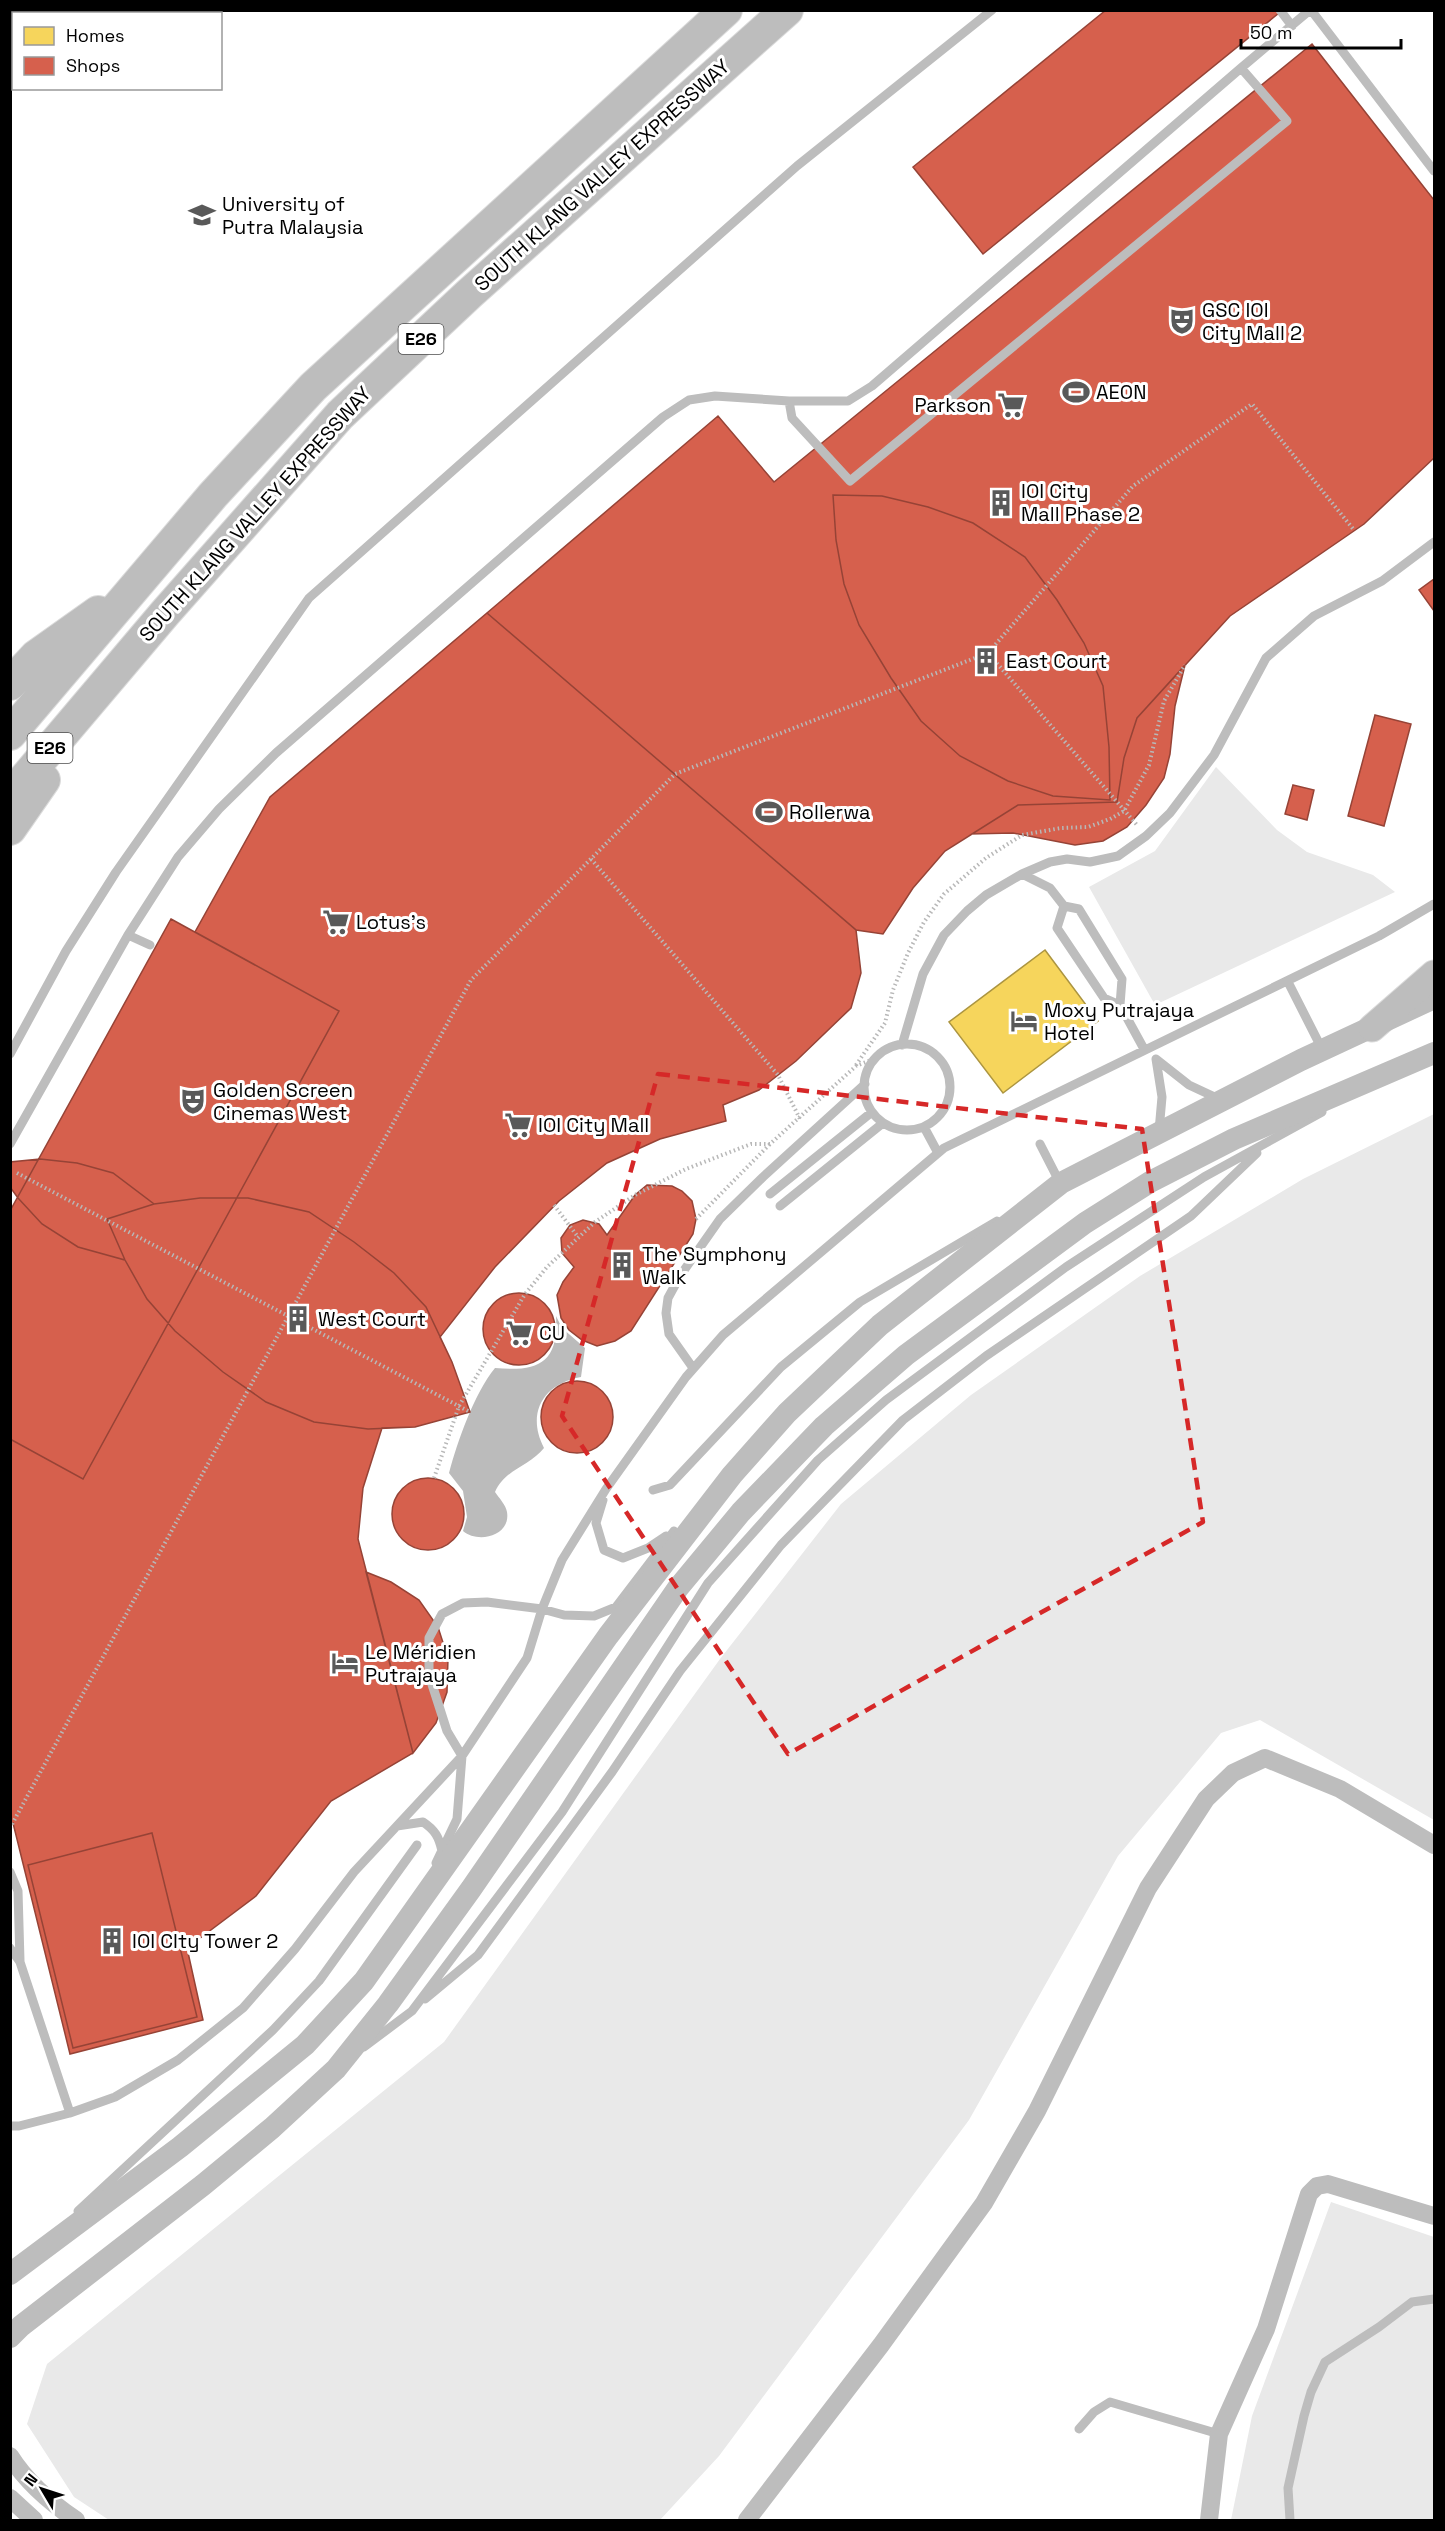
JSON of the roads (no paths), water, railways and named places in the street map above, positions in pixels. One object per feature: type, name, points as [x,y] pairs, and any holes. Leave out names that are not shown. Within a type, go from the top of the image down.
[{"type":"highway","points":[[684,47],[702,10]]},
{"type":"highway","name":"SOUTH KLANG VALLEY EXPRESSWAY","points":[[10,734],[213,495],[313,387],[726,10]]},
{"type":"highway","name":"SOUTH KLANG VALLEY EXPRESSWAY","points":[[10,796],[340,415],[478,286],[787,10]]},
{"type":"highway","points":[[10,684],[36,656],[134,588]]},
{"type":"highway","points":[[10,829],[39,789],[90,701]]},
{"type":"main road","points":[[1372,1028],[1434,974]]},
{"type":"street","points":[[10,2274],[180,2147],[305,2045],[364,1981],[608,1636],[732,1475],[787,1413],[880,1325],[1061,1183],[1221,1100],[1434,998]]},
{"type":"street","points":[[10,2337],[30,2318],[203,2185],[272,2128],[336,2069],[388,2004],[471,1889],[678,1588],[741,1512],[824,1426],[906,1355],[1085,1222],[1174,1169],[1234,1139],[1434,1053]]},
{"type":"street","points":[[754,2516],[984,2203],[1037,2111],[1148,1888],[1206,1799],[1233,1773],[1265,1758],[1340,1789],[1434,1845]]},
{"type":"street","points":[[1209,2520],[1219,2434],[1266,2330],[1310,2194],[1317,2186],[1328,2184],[1434,2216]]},
{"type":"street","points":[[10,2456],[21,2472],[55,2506],[76,2520]]},
{"type":"street","points":[[10,2498],[34,2520]]},
{"type":"lane","points":[[10,1054],[66,951],[116,872],[309,598],[797,166],[992,10]]},
{"type":"lane","points":[[1280,10],[1292,26]]},
{"type":"lane","points":[[10,1144],[128,935],[178,857],[219,809],[268,761],[663,417],[689,400],[715,396],[789,401],[848,401],[872,386],[1240,68],[1311,10],[1434,171]]},
{"type":"lane","points":[[789,401],[792,417],[850,481],[1287,121],[1240,68]]},
{"type":"lane","points":[[902,1045],[923,974],[944,935],[986,895],[1050,861],[1090,862],[1118,856],[1146,836],[1170,813],[1214,755],[1266,658],[1314,616],[1382,581],[1434,542]]},
{"type":"lane","points":[[1022,874],[1050,888],[1064,906],[1079,909],[1122,979],[1120,1005],[1143,1049]]},
{"type":"lane","points":[[10,2126],[19,2126],[70,2113],[115,2097],[178,2061],[243,2008],[295,1949],[354,1872],[462,1756],[527,1658],[542,1609],[562,1560],[606,1490],[693,1368],[723,1335],[938,1153],[1143,1049],[1288,982],[1413,919],[1434,904]]},
{"type":"lane","points":[[1064,906],[1057,928],[1104,998],[1120,1005]]},
{"type":"lane","points":[[128,935],[150,945]]},
{"type":"lane","points":[[1288,982],[1322,1050]]},
{"type":"lane","points":[[902,1045],[915,1045],[939,1058],[947,1069],[950,1082],[950,1096],[940,1114],[924,1126],[911,1130],[883,1123],[872,1112],[866,1099],[864,1084],[868,1070],[876,1058],[888,1049],[902,1045]]},
{"type":"lane","points":[[1159,1131],[1162,1097],[1156,1059],[1189,1084],[1221,1100]]},
{"type":"lane","points":[[412,2011],[562,1812],[708,1583],[818,1460],[886,1400],[1066,1267],[1204,1177],[1266,1145],[1382,1077]]},
{"type":"lane","points":[[693,1368],[669,1334],[666,1313],[668,1298],[680,1276],[720,1219],[864,1084]]},
{"type":"lane","points":[[770,1194],[872,1112]]},
{"type":"lane","points":[[780,1206],[883,1123]]},
{"type":"lane","points":[[924,1126],[938,1153]]},
{"type":"lane","points":[[652,1490],[670,1485],[781,1367],[860,1302],[1061,1183],[1040,1144]]},
{"type":"lane","points":[[336,2069],[412,2011],[478,1955],[612,1772],[680,1671],[781,1545],[903,1420],[986,1356],[1191,1216],[1266,1145]]},
{"type":"lane","points":[[408,1916],[457,1819],[462,1756],[447,1731],[429,1675],[429,1638],[442,1614],[463,1603],[487,1602],[542,1609],[564,1615],[594,1616],[616,1607],[674,1531],[732,1475]]},
{"type":"lane","points":[[606,1490],[596,1523],[604,1550],[622,1558],[648,1548],[674,1531]]},
{"type":"lane","points":[[397,1826],[423,1822],[432,1828],[439,1838],[442,1851]]},
{"type":"lane","points":[[10,2274],[273,2030],[319,1982],[417,1845]]},
{"type":"lane","points":[[10,1872],[18,1891],[20,1962],[70,2113]]},
{"type":"lane","points":[[10,1948],[20,1962]]},
{"type":"lane","points":[[1290,2520],[1287,2504],[1288,2488],[1304,2416],[1318,2374],[1325,2362],[1379,2327],[1412,2302],[1434,2299]]},
{"type":"lane","points":[[1079,2429],[1094,2412],[1110,2402],[1219,2434]]},
{"type":"place","name":"University of Putra Malaysia","points":[[202,215]]},
{"type":"place","name":"GSC IOI City Mall 2","points":[[1182,321]]},
{"type":"place","name":"AEON","points":[[1076,392]]},
{"type":"place","name":"Parkson","points":[[1011,405]]},
{"type":"place","name":"IOI City Mall Phase 2","points":[[1001,503]]},
{"type":"place","name":"East Court","points":[[986,661]]},
{"type":"place","name":"Rollerwa","points":[[769,812]]},
{"type":"place","name":"Lotus's","points":[[336,922]]},
{"type":"place","name":"Moxy Putrajaya Hotel","points":[[1024,1021]]},
{"type":"place","name":"Golden Screen Cinemas West","points":[[193,1101]]},
{"type":"place","name":"IOI City Mall","points":[[518,1125]]},
{"type":"place","name":"The Symphony Walk","points":[[622,1265]]},
{"type":"place","name":"West Court","points":[[298,1319]]},
{"type":"place","name":"CU","points":[[519,1333]]},
{"type":"place","name":"Le Méridien Putrajaya","points":[[345,1663]]},
{"type":"place","name":"IOI CIty Tower 2","points":[[112,1941]]}]
